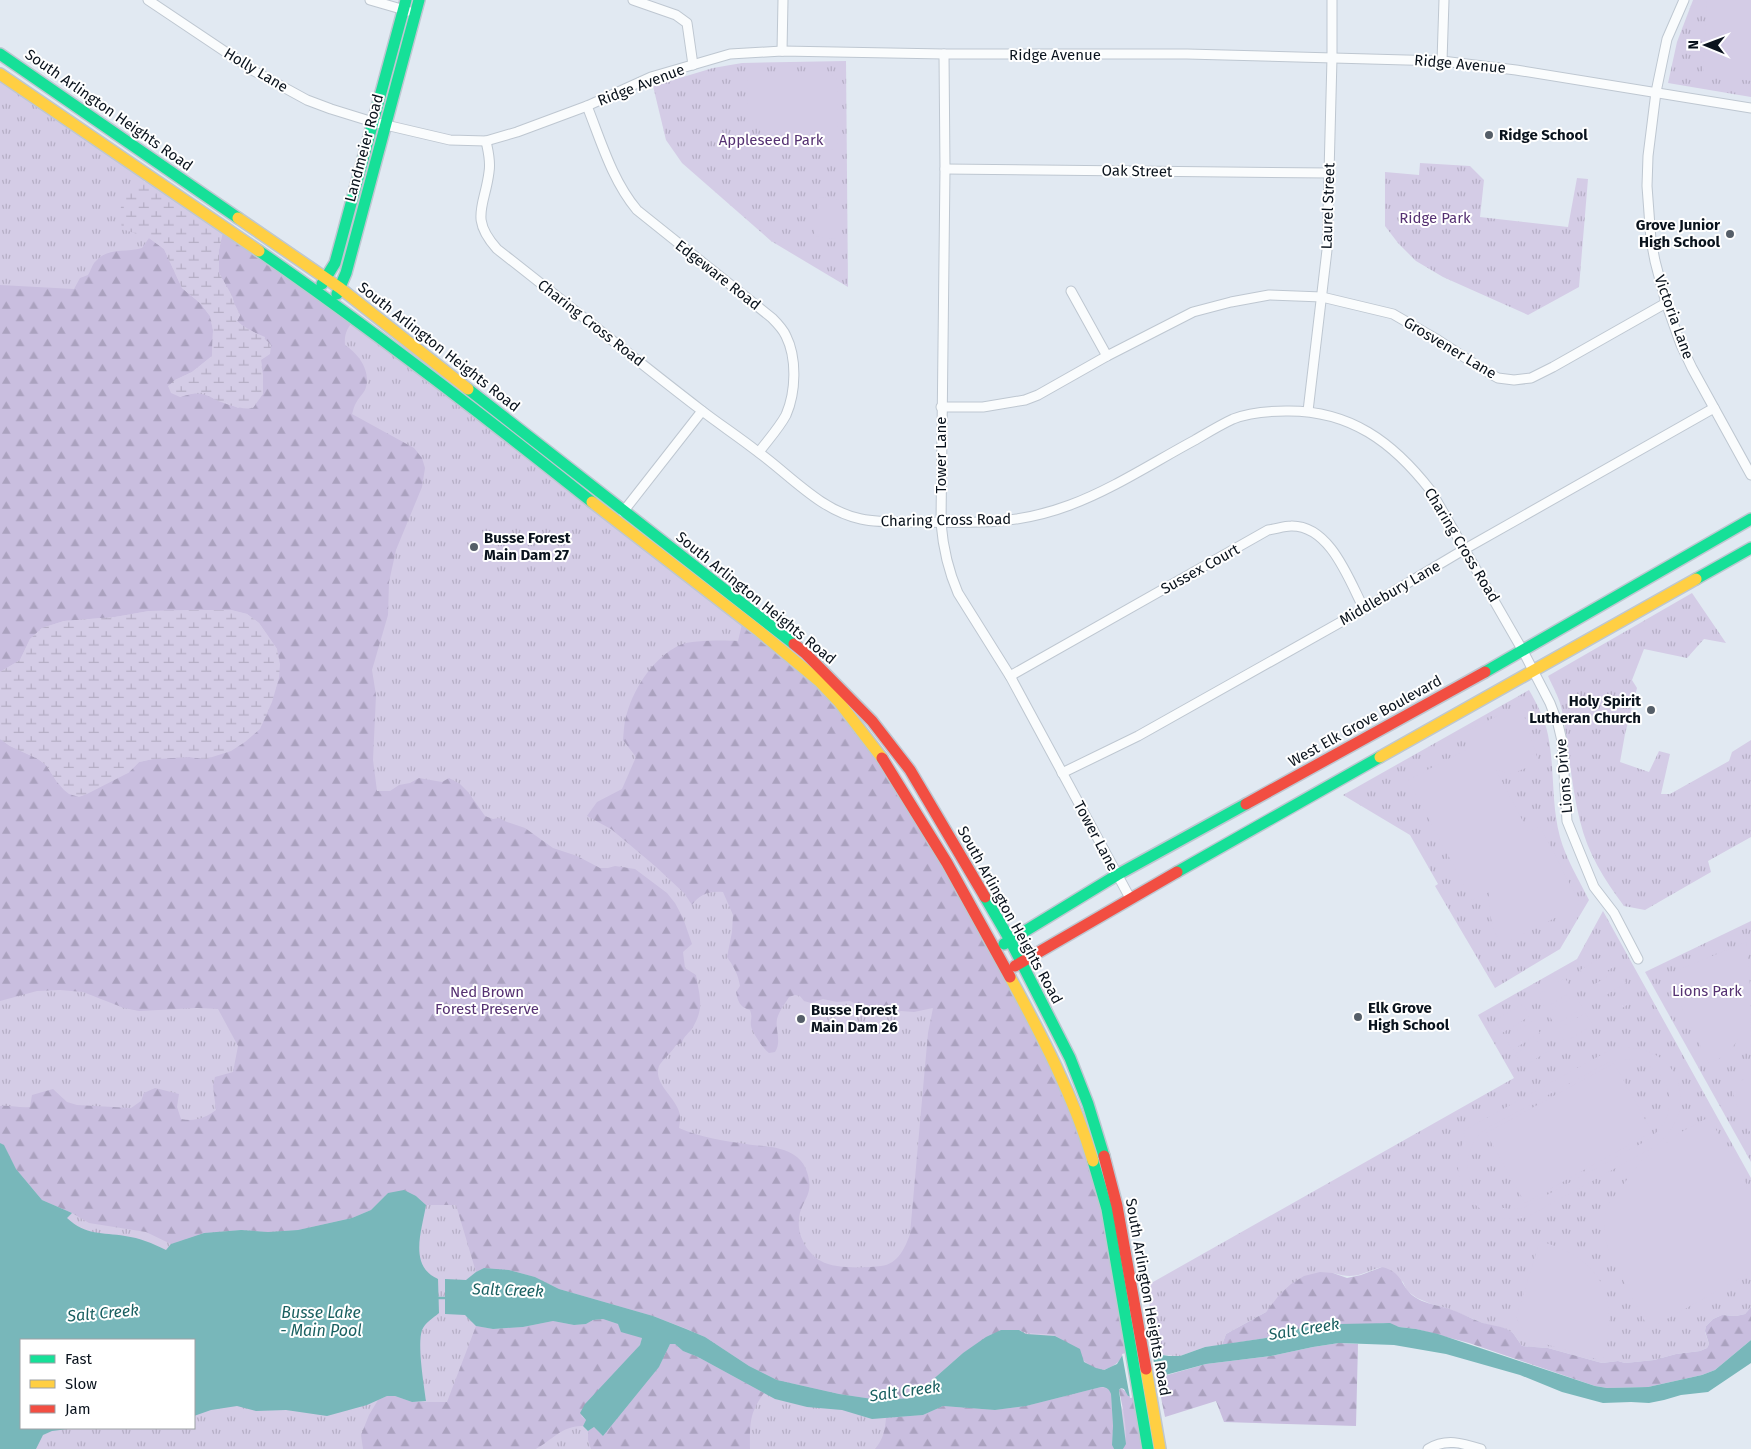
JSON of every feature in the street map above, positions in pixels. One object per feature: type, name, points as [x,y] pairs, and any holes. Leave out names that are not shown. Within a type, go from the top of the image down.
[{"type":"main road","name":"Landmeier Road","points":[[332,302],[346,273],[419,0]]},
{"type":"main road","name":"Landmeier Road","points":[[317,291],[335,263],[405,5]]},
{"type":"main road","name":"South Arlington Heights Road","points":[[0,54],[340,288],[805,653],[872,721],[910,770],[1010,940],[1070,1058],[1093,1121],[1117,1206],[1136,1345],[1139,1397],[1148,1449]]},
{"type":"main road","name":"South Arlington Heights Road","points":[[0,74],[332,302],[514,440],[620,525],[759,631],[819,681],[839,702],[871,742],[898,782],[947,863],[1007,971],[1053,1061],[1087,1142],[1107,1209],[1136,1345],[1151,1395],[1160,1449]]},
{"type":"main road","name":"West Elk Grove Boulevard","points":[[995,950],[1117,875],[1523,651],[1751,519]]},
{"type":"main road","points":[[1007,971],[1130,898],[1751,548]]},
{"type":"street","name":"Holly Lane","points":[[148,0],[254,70],[307,100],[374,122]]},
{"type":"street","points":[[370,0],[405,5],[415,13]]},
{"type":"street","points":[[633,0],[676,14],[687,23],[693,65]]},
{"type":"street","points":[[782,51],[783,0]]},
{"type":"street","name":"Laurel Street","points":[[1308,411],[1327,250],[1332,0]]},
{"type":"street","points":[[1442,61],[1444,0]]},
{"type":"street","name":"Victoria Lane","points":[[1684,0],[1667,38],[1656,92],[1648,156],[1647,186],[1651,240],[1666,303],[1681,345],[1751,475]]},
{"type":"street","name":"Ridge Avenue","points":[[374,122],[450,140],[486,141],[517,132],[587,106],[651,77],[730,54],[782,51],[944,54],[1186,54],[1442,61],[1516,70],[1751,108]]},
{"type":"street","name":"Tower Lane","points":[[944,54],[945,169],[941,522],[947,559],[958,593],[1010,676],[1130,898]]},
{"type":"street","name":"Edgeware Road","points":[[587,106],[618,183],[626,197],[637,210],[772,318],[786,336],[792,358],[790,402],[780,424],[759,452]]},
{"type":"street","name":"Charing Cross Road","points":[[486,141],[490,164],[480,214],[481,224],[487,237],[497,249],[702,411],[831,508],[849,516],[876,522],[1006,522],[1050,512],[1090,497],[1233,419],[1261,411],[1308,411],[1351,423],[1370,432],[1384,442],[1417,473],[1431,491],[1534,671]]},
{"type":"street","name":"Oak Street","points":[[945,169],[1329,173]]},
{"type":"street","points":[[1071,291],[1107,356]]},
{"type":"street","name":"Grosvener Lane","points":[[941,407],[983,407],[1025,400],[1038,395],[1107,356],[1193,312],[1269,295],[1322,297],[1393,314],[1438,340],[1486,372],[1498,378],[1514,380],[1531,378],[1553,367],[1666,303]]},
{"type":"street","name":"Middlebury Lane","points":[[1062,773],[1138,736],[1714,408]]},
{"type":"street","points":[[623,512],[702,411]]},
{"type":"street","name":"Sussex Court","points":[[1010,676],[1268,530],[1293,526],[1314,532],[1331,546],[1364,609]]},
{"type":"street","name":"Lions Drive","points":[[1534,671],[1550,703],[1562,741],[1567,822],[1594,887],[1614,913],[1638,959]]},
{"type":"street","points":[[1428,1449],[1435,1445],[1449,1442],[1481,1449]]},
{"type":"green space","points":[[1693,0],[1751,0],[1751,97],[1668,83],[1677,42]]},
{"type":"green space","points":[[1707,0],[1751,0],[1751,81],[1703,73]]},
{"type":"green space","name":"Appleseed Park","points":[[846,61],[848,287],[771,241],[682,163],[666,140],[653,86],[713,68],[742,63]]},
{"type":"green space","points":[[747,73],[831,73],[838,81],[837,150],[778,149],[748,119]]},
{"type":"green space","name":"Ned Brown Forest Preserve","points":[[0,74],[151,177],[144,182],[349,325],[355,319],[743,620],[776,657],[1141,1449],[0,1449]]},
{"type":"green space","name":"Ridge Park","points":[[1420,163],[1470,166],[1484,180],[1480,217],[1568,227],[1577,178],[1588,179],[1579,287],[1528,315],[1443,277],[1416,261],[1398,243],[1385,226],[1385,172],[1419,175]]},
{"type":"green space","points":[[151,177],[224,226],[219,250],[219,273],[240,315],[237,321],[271,345],[270,354],[261,360],[263,394],[253,408],[228,405],[204,393],[180,397],[171,393],[168,386],[175,380],[192,372],[212,356],[213,330],[210,316],[200,303],[182,288],[164,249],[149,238],[122,229],[120,214],[122,199]]},
{"type":"green space","points":[[819,197],[841,200],[836,239],[814,236]]},
{"type":"green space","name":"Ned Brown Forest Preserve","points":[[224,226],[355,319],[347,331],[345,345],[355,353],[363,364],[367,383],[352,414],[414,448],[422,458],[425,468],[422,487],[396,550],[389,582],[388,615],[372,670],[376,695],[373,760],[377,791],[390,791],[399,785],[410,783],[419,778],[442,782],[449,778],[460,784],[468,792],[485,816],[493,819],[499,818],[525,828],[553,848],[577,856],[600,868],[615,866],[635,869],[667,893],[683,918],[692,944],[683,952],[685,968],[696,975],[700,1001],[699,1013],[693,1027],[682,1043],[676,1045],[662,1061],[658,1072],[661,1083],[679,1111],[679,1128],[712,1138],[772,1147],[791,1153],[803,1164],[809,1180],[809,1192],[800,1212],[799,1225],[801,1237],[811,1253],[827,1264],[842,1267],[887,1265],[900,1254],[910,1234],[928,1033],[933,1008],[914,1012],[901,1011],[893,1013],[888,1012],[884,1008],[871,1007],[850,1001],[837,1002],[823,999],[811,1003],[795,995],[789,997],[779,1013],[777,1019],[777,1048],[775,1052],[769,1053],[761,1045],[752,1029],[750,1010],[741,1005],[737,998],[736,992],[740,986],[735,971],[727,957],[733,915],[723,892],[705,894],[692,905],[684,893],[655,866],[611,829],[587,816],[597,802],[622,789],[636,757],[623,740],[625,723],[635,693],[647,673],[662,657],[685,643],[738,641],[743,620],[819,681],[871,742],[994,948],[1087,1142],[1132,1353],[1123,1357],[1112,1367],[1100,1369],[1086,1363],[1056,1336],[1019,1330],[963,1353],[912,1398],[879,1400],[839,1394],[777,1380],[749,1366],[705,1337],[653,1316],[559,1289],[535,1277],[509,1270],[484,1268],[476,1272],[456,1205],[426,1205],[416,1196],[388,1193],[371,1210],[352,1218],[298,1230],[268,1232],[241,1230],[204,1233],[171,1244],[146,1232],[89,1223],[72,1213],[42,1200],[16,1169],[4,1146],[0,1143],[0,1106],[30,1107],[32,1095],[53,1089],[67,1102],[77,1105],[131,1108],[141,1101],[144,1093],[155,1088],[179,1094],[177,1107],[181,1119],[200,1119],[216,1110],[213,1086],[215,1077],[233,1072],[238,1046],[218,1009],[197,1008],[139,1011],[124,1008],[83,992],[60,990],[37,991],[0,1001],[0,739],[46,765],[57,782],[128,773],[139,762],[153,759],[189,757],[206,759],[277,649],[259,623],[247,614],[231,610],[149,611],[115,617],[64,621],[42,628],[30,639],[20,660],[0,672],[0,285],[74,289],[80,278],[88,275],[93,264],[101,257],[112,252],[142,248],[149,238],[164,249],[182,288],[200,303],[210,316],[213,330],[212,356],[192,372],[175,380],[180,397],[202,394],[238,408],[263,394],[261,360],[265,337],[244,328],[237,321],[240,315],[219,273],[219,250]]},
{"type":"green space","points":[[1692,593],[1726,643],[1704,639],[1687,658],[1644,649],[1632,680],[1637,688],[1620,762],[1649,772],[1659,751],[1670,754],[1661,794],[1670,794],[1729,761],[1732,752],[1751,740],[1751,837],[1708,861],[1711,872],[1645,910],[1624,906],[1603,876],[1587,844],[1577,807],[1561,707],[1548,676]]},
{"type":"green space","points":[[231,610],[247,614],[259,623],[277,649],[280,664],[279,678],[272,702],[260,729],[245,742],[231,751],[206,759],[189,757],[153,759],[139,762],[128,773],[79,797],[69,794],[64,790],[46,765],[38,759],[10,746],[0,739],[0,672],[20,660],[30,639],[42,628],[64,621],[115,617],[149,611]]},
{"type":"green space","points":[[1529,690],[1547,729],[1552,761],[1555,812],[1560,837],[1569,861],[1589,900],[1560,949],[1495,988],[1435,886],[1438,884],[1410,835],[1343,795]]},
{"type":"green space","points":[[1514,707],[1522,709],[1539,763],[1511,774],[1496,770],[1528,831],[1540,826],[1579,902],[1577,907],[1501,945],[1491,919],[1489,892],[1472,900],[1408,780],[1471,747],[1466,732]]},
{"type":"green space","points":[[1603,911],[1751,1178],[1751,1307],[1745,1314],[1736,1316],[1722,1315],[1713,1319],[1706,1326],[1705,1332],[1709,1344],[1707,1348],[1700,1351],[1676,1354],[1654,1360],[1602,1363],[1548,1348],[1522,1346],[1513,1333],[1503,1328],[1485,1324],[1417,1298],[1407,1291],[1403,1282],[1382,1267],[1353,1276],[1333,1273],[1274,1304],[1266,1312],[1226,1334],[1222,1345],[1205,1347],[1180,1356],[1159,1355],[1146,1286],[1514,1078],[1478,1015],[1577,959]]},
{"type":"green space","name":"Lions Park","points":[[1751,921],[1751,1162],[1645,972]]},
{"type":"green space","points":[[1746,942],[1750,982],[1751,1052],[1738,1039],[1726,1054],[1709,1064],[1669,981],[1671,973]]},
{"type":"green space","points":[[1608,953],[1615,966],[1588,983],[1580,970]]},
{"type":"green space","points":[[1618,970],[1626,983],[1598,1000],[1590,987]]},
{"type":"green space","points":[[1565,978],[1573,991],[1545,1008],[1538,995]]},
{"type":"green space","points":[[1628,988],[1635,1000],[1608,1017],[1600,1004]]},
{"type":"green space","points":[[1575,996],[1583,1008],[1555,1025],[1547,1012]]},
{"type":"green space","points":[[1523,1004],[1530,1016],[1502,1033],[1495,1020]]},
{"type":"green space","points":[[1585,1013],[1593,1025],[1565,1042],[1558,1029]]},
{"type":"green space","points":[[1533,1021],[1540,1033],[1512,1050],[1505,1037]]},
{"type":"green space","points":[[1543,1038],[1550,1050],[1523,1067],[1515,1054]]},
{"type":"green space","points":[[1619,1045],[1621,1048],[1642,1049],[1659,1057],[1671,1068],[1678,1083],[1681,1100],[1677,1117],[1668,1134],[1652,1148],[1527,1217],[1501,1218],[1479,1208],[1470,1199],[1463,1188],[1459,1176],[1459,1155],[1465,1136],[1463,1131]],"holes":[[[1619,1059],[1637,1061],[1651,1067],[1662,1077],[1668,1090],[1670,1104],[1666,1118],[1658,1131],[1644,1142],[1523,1208],[1506,1208],[1491,1204],[1480,1195],[1472,1183],[1468,1169],[1469,1154],[1475,1140],[1487,1128],[1607,1063]]]},
{"type":"green space","points":[[1614,1063],[1652,1132],[1525,1203],[1486,1133]]},
{"type":"green space","points":[[1751,1076],[1751,1133],[1743,1123],[1732,1091],[1745,1077]]},
{"type":"green space","points":[[1709,1117],[1751,1192],[1751,1272],[1649,1329],[1610,1255],[1605,1235],[1605,1214],[1609,1203],[1642,1160],[1683,1131]]},
{"type":"green space","points":[[1540,1241],[1562,1249],[1580,1259],[1593,1271],[1602,1284],[1607,1300],[1609,1318],[1608,1339],[1603,1361],[1528,1339],[1516,1318]]},
{"type":"green space","points":[[1382,1267],[1395,1273],[1408,1291],[1418,1299],[1483,1323],[1506,1329],[1513,1333],[1522,1346],[1548,1348],[1602,1363],[1654,1360],[1676,1354],[1700,1351],[1707,1348],[1709,1344],[1705,1331],[1706,1326],[1713,1319],[1722,1315],[1736,1316],[1745,1314],[1751,1307],[1751,1340],[1715,1370],[1702,1375],[1648,1387],[1607,1388],[1595,1386],[1469,1343],[1384,1323],[1369,1325],[1340,1324],[1280,1332],[1266,1338],[1222,1345],[1226,1334],[1266,1312],[1280,1294],[1304,1276],[1320,1272],[1333,1273],[1347,1278]]},
{"type":"green space","points":[[603,1319],[618,1324],[642,1338],[640,1345],[581,1416],[586,1420],[583,1426],[564,1430],[536,1449],[363,1449],[361,1435],[369,1415],[378,1400],[387,1396],[395,1396],[412,1402],[447,1402],[476,1326],[493,1329],[523,1327],[553,1321],[574,1325]]},
{"type":"green space","points":[[1339,1343],[1358,1344],[1356,1426],[1224,1422],[1216,1401],[1165,1417],[1157,1378],[1206,1364],[1271,1356]]},
{"type":"green space","points":[[670,1344],[675,1344],[683,1351],[698,1357],[764,1393],[755,1407],[751,1419],[750,1449],[591,1449],[588,1431],[594,1427],[603,1436],[659,1367]]},
{"type":"green space","points":[[1101,1387],[1109,1389],[1111,1394],[1112,1445],[1114,1449],[875,1449],[883,1435],[886,1418],[923,1415],[943,1406],[995,1410],[1026,1406]]},
{"type":"green space","points":[[1121,1388],[1133,1397],[1148,1449],[1123,1449],[1126,1429],[1119,1390]]},
{"type":"water","name":"Busse Lake - Main Pool","points":[[0,1143],[4,1145],[16,1169],[42,1200],[72,1213],[67,1218],[74,1224],[88,1231],[141,1239],[166,1250],[171,1244],[204,1233],[241,1230],[268,1232],[298,1230],[352,1218],[371,1210],[388,1193],[404,1190],[416,1196],[426,1205],[420,1236],[420,1256],[423,1265],[429,1273],[438,1279],[439,1313],[422,1330],[420,1345],[421,1365],[426,1401],[412,1402],[395,1396],[387,1396],[367,1405],[327,1416],[286,1410],[256,1411],[237,1406],[211,1410],[195,1416],[195,1339],[20,1339],[20,1429],[68,1429],[52,1431],[43,1435],[36,1449],[0,1449]]},
{"type":"water","points":[[484,1268],[509,1270],[535,1277],[559,1289],[653,1316],[705,1337],[749,1366],[777,1380],[839,1394],[879,1400],[912,1398],[963,1353],[986,1337],[1001,1330],[1019,1330],[1026,1334],[1055,1336],[1080,1349],[1084,1362],[1104,1370],[1117,1364],[1122,1356],[1128,1354],[1141,1352],[1180,1356],[1205,1347],[1266,1338],[1280,1332],[1309,1327],[1390,1323],[1399,1327],[1438,1334],[1595,1386],[1607,1388],[1648,1387],[1702,1375],[1715,1370],[1751,1340],[1751,1363],[1708,1392],[1681,1395],[1649,1403],[1603,1403],[1562,1392],[1520,1375],[1446,1354],[1394,1345],[1339,1343],[1271,1356],[1206,1364],[1147,1380],[1133,1397],[1128,1396],[1124,1389],[1121,1388],[1119,1390],[1126,1444],[1123,1449],[1114,1449],[1112,1445],[1111,1394],[1105,1387],[1026,1406],[995,1410],[943,1406],[923,1415],[872,1419],[842,1410],[807,1407],[775,1399],[698,1357],[683,1351],[675,1344],[670,1344],[659,1367],[603,1436],[594,1427],[588,1431],[583,1426],[586,1420],[580,1413],[585,1404],[640,1345],[642,1338],[621,1332],[618,1324],[603,1319],[593,1320],[586,1324],[574,1325],[553,1321],[523,1327],[493,1329],[476,1326],[465,1315],[445,1314],[445,1279],[466,1280]]},
{"type":"pier","points":[[1141,1349],[1152,1351],[1157,1381],[1147,1382],[1136,1397],[1130,1398],[1122,1354]]},
{"type":"waterway","name":"Salt Creek","points":[[436,1298],[448,1298]]},
{"type":"traffic: fast","points":[[322,284],[335,263],[406,0]]},
{"type":"traffic: fast","points":[[337,294],[346,273],[419,0]]},
{"type":"traffic: fast","points":[[0,54],[238,218]]},
{"type":"traffic: fast","points":[[259,251],[344,311],[592,502]]},
{"type":"traffic: fast","points":[[468,389],[794,644]]},
{"type":"traffic: fast","points":[[1485,672],[1751,519]]},
{"type":"traffic: fast","points":[[1696,579],[1751,548]]},
{"type":"traffic: fast","points":[[1177,872],[1380,757]]},
{"type":"traffic: fast","points":[[1004,944],[1117,875],[1246,804]]},
{"type":"traffic: fast","points":[[985,897],[1010,940],[1070,1058],[1088,1104],[1104,1156]]},
{"type":"traffic: fast","points":[[1093,1161],[1107,1209],[1148,1449]]},
{"type":"traffic: slow","points":[[0,74],[259,251]]},
{"type":"traffic: slow","points":[[238,218],[340,288],[468,389]]},
{"type":"traffic: slow","points":[[592,502],[759,631],[819,681],[839,702],[882,758]]},
{"type":"traffic: slow","points":[[1380,757],[1696,579]]},
{"type":"traffic: slow","points":[[1010,977],[1067,1090],[1093,1161]]},
{"type":"traffic: slow","points":[[1146,1369],[1160,1449]]},
{"type":"traffic: jam","points":[[794,644],[872,721],[910,770],[985,897]]},
{"type":"traffic: jam","points":[[1246,804],[1485,672]]},
{"type":"traffic: jam","points":[[882,758],[947,863],[1010,977]]},
{"type":"traffic: jam","points":[[1015,966],[1177,872]]},
{"type":"traffic: jam","points":[[1104,1156],[1117,1206],[1146,1369]]},
{"type":"place","name":"Ridge School","points":[[1489,135]]},
{"type":"place","name":"Grove Junior High School","points":[[1730,234]]},
{"type":"place","name":"Busse Forest Main Dam 27","points":[[474,547]]},
{"type":"place","name":"Holy Spirit Lutheran Church","points":[[1651,710]]},
{"type":"place","name":"Elk Grove High School","points":[[1358,1017]]},
{"type":"place","name":"Busse Forest Main Dam 26","points":[[801,1019]]}]
